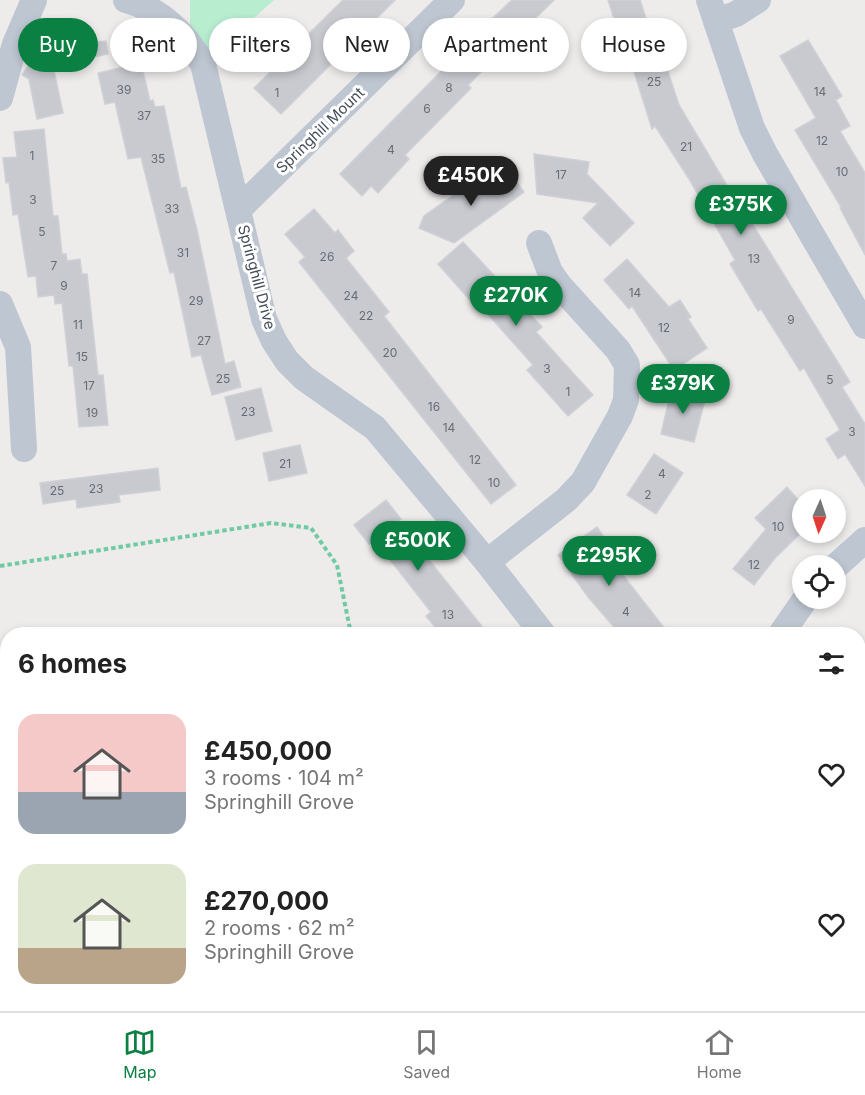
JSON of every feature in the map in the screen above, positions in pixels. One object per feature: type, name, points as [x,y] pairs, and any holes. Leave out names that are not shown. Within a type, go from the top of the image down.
[{"type":"street","points":[[0,98],[15,44],[34,0]]},
{"type":"street","name":"Springhill Drive","points":[[126,0],[151,10],[171,23],[190,42],[203,64],[264,319],[287,361],[304,378],[375,428],[487,562],[538,627]]},
{"type":"street","name":"Springhill Mount","points":[[239,209],[452,0]]},
{"type":"street","points":[[758,0],[736,14],[713,11],[752,128],[865,326]]},
{"type":"street","points":[[487,562],[566,500],[583,482],[620,416],[626,400],[627,365],[618,350],[559,285],[550,272],[539,243]]},
{"type":"street","points":[[0,304],[18,347],[10,392],[24,449]]},
{"type":"street","points":[[846,557],[865,540]]},
{"type":"street","points":[[786,627],[798,609]]},
{"type":"path","points":[[0,566],[271,523],[310,528],[337,565],[350,627]]},
{"type":"green space","points":[[190,0],[274,0],[254,18],[209,18],[209,59],[203,64],[197,54],[197,18],[190,18]]},
{"type":"building","points":[[343,0],[395,0],[377,18],[325,18]]},
{"type":"building","points":[[512,0],[554,0],[536,18],[493,18]]},
{"type":"building","points":[[608,0],[640,0],[646,18],[614,18]]},
{"type":"building","points":[[323,20],[323,72],[281,114],[254,88],[270,72],[311,72],[311,32]]},
{"type":"building","points":[[808,40],[842,96],[836,100],[850,126],[840,131],[865,173],[865,255],[841,207],[795,130],[816,118],[780,56]]},
{"type":"building","points":[[106,41],[108,54],[98,56],[98,42]]},
{"type":"building","points":[[110,70],[143,72],[150,101],[153,100],[155,107],[164,106],[181,188],[186,187],[197,230],[225,364],[234,361],[241,387],[212,395],[201,355],[192,357],[174,272],[170,273],[141,157],[128,159],[115,102],[105,104],[98,73]]},
{"type":"building","points":[[24,72],[54,72],[63,113],[37,119],[29,79],[22,75]]},
{"type":"building","points":[[440,72],[481,72],[468,85],[471,88],[405,155],[409,159],[378,193],[371,186],[362,196],[340,174]]},
{"type":"building","points":[[634,72],[668,72],[679,105],[748,221],[750,220],[850,382],[842,387],[865,424],[865,486],[845,454],[838,459],[826,439],[840,430],[804,368],[800,371],[761,309],[758,311],[730,264],[735,260],[689,179],[655,126],[652,129]]},
{"type":"building","points":[[44,129],[53,216],[58,216],[62,254],[66,254],[67,261],[80,259],[82,274],[87,274],[98,375],[103,375],[108,425],[79,427],[73,366],[69,366],[62,303],[55,304],[54,295],[38,297],[36,276],[28,277],[18,214],[13,215],[9,182],[6,183],[3,158],[17,157],[14,132]]},
{"type":"building","points":[[534,154],[589,162],[587,174],[634,223],[610,246],[583,218],[598,203],[537,194]]},
{"type":"building","points":[[506,167],[524,192],[454,243],[419,228],[424,216],[469,184],[474,190]]},
{"type":"building","points":[[314,209],[335,233],[338,230],[354,251],[346,258],[389,312],[384,316],[516,485],[491,504],[299,262],[305,257],[285,234]]},
{"type":"building","points":[[463,242],[542,327],[536,332],[593,395],[568,416],[527,370],[533,365],[479,304],[476,307],[438,264]]},
{"type":"building","points":[[627,259],[669,307],[680,300],[691,317],[688,319],[707,348],[674,370],[632,306],[629,309],[604,280]]},
{"type":"building","points":[[672,387],[706,396],[694,442],[661,434]]},
{"type":"building","points":[[261,388],[272,431],[236,440],[225,397]]},
{"type":"building","points":[[300,445],[307,473],[269,481],[263,453]]},
{"type":"building","points":[[654,454],[683,473],[656,514],[627,495]]},
{"type":"building","points":[[158,468],[160,490],[119,495],[120,502],[77,508],[76,499],[43,504],[40,483]]},
{"type":"building","points":[[787,487],[792,493],[792,542],[775,558],[754,585],[733,569],[766,529],[755,518]]},
{"type":"building","points":[[386,500],[401,519],[398,521],[482,627],[435,627],[426,616],[431,612],[395,566],[374,541],[369,544],[354,525]]},
{"type":"building","points":[[597,527],[610,546],[604,551],[664,627],[614,627],[588,597],[558,555]]}]
